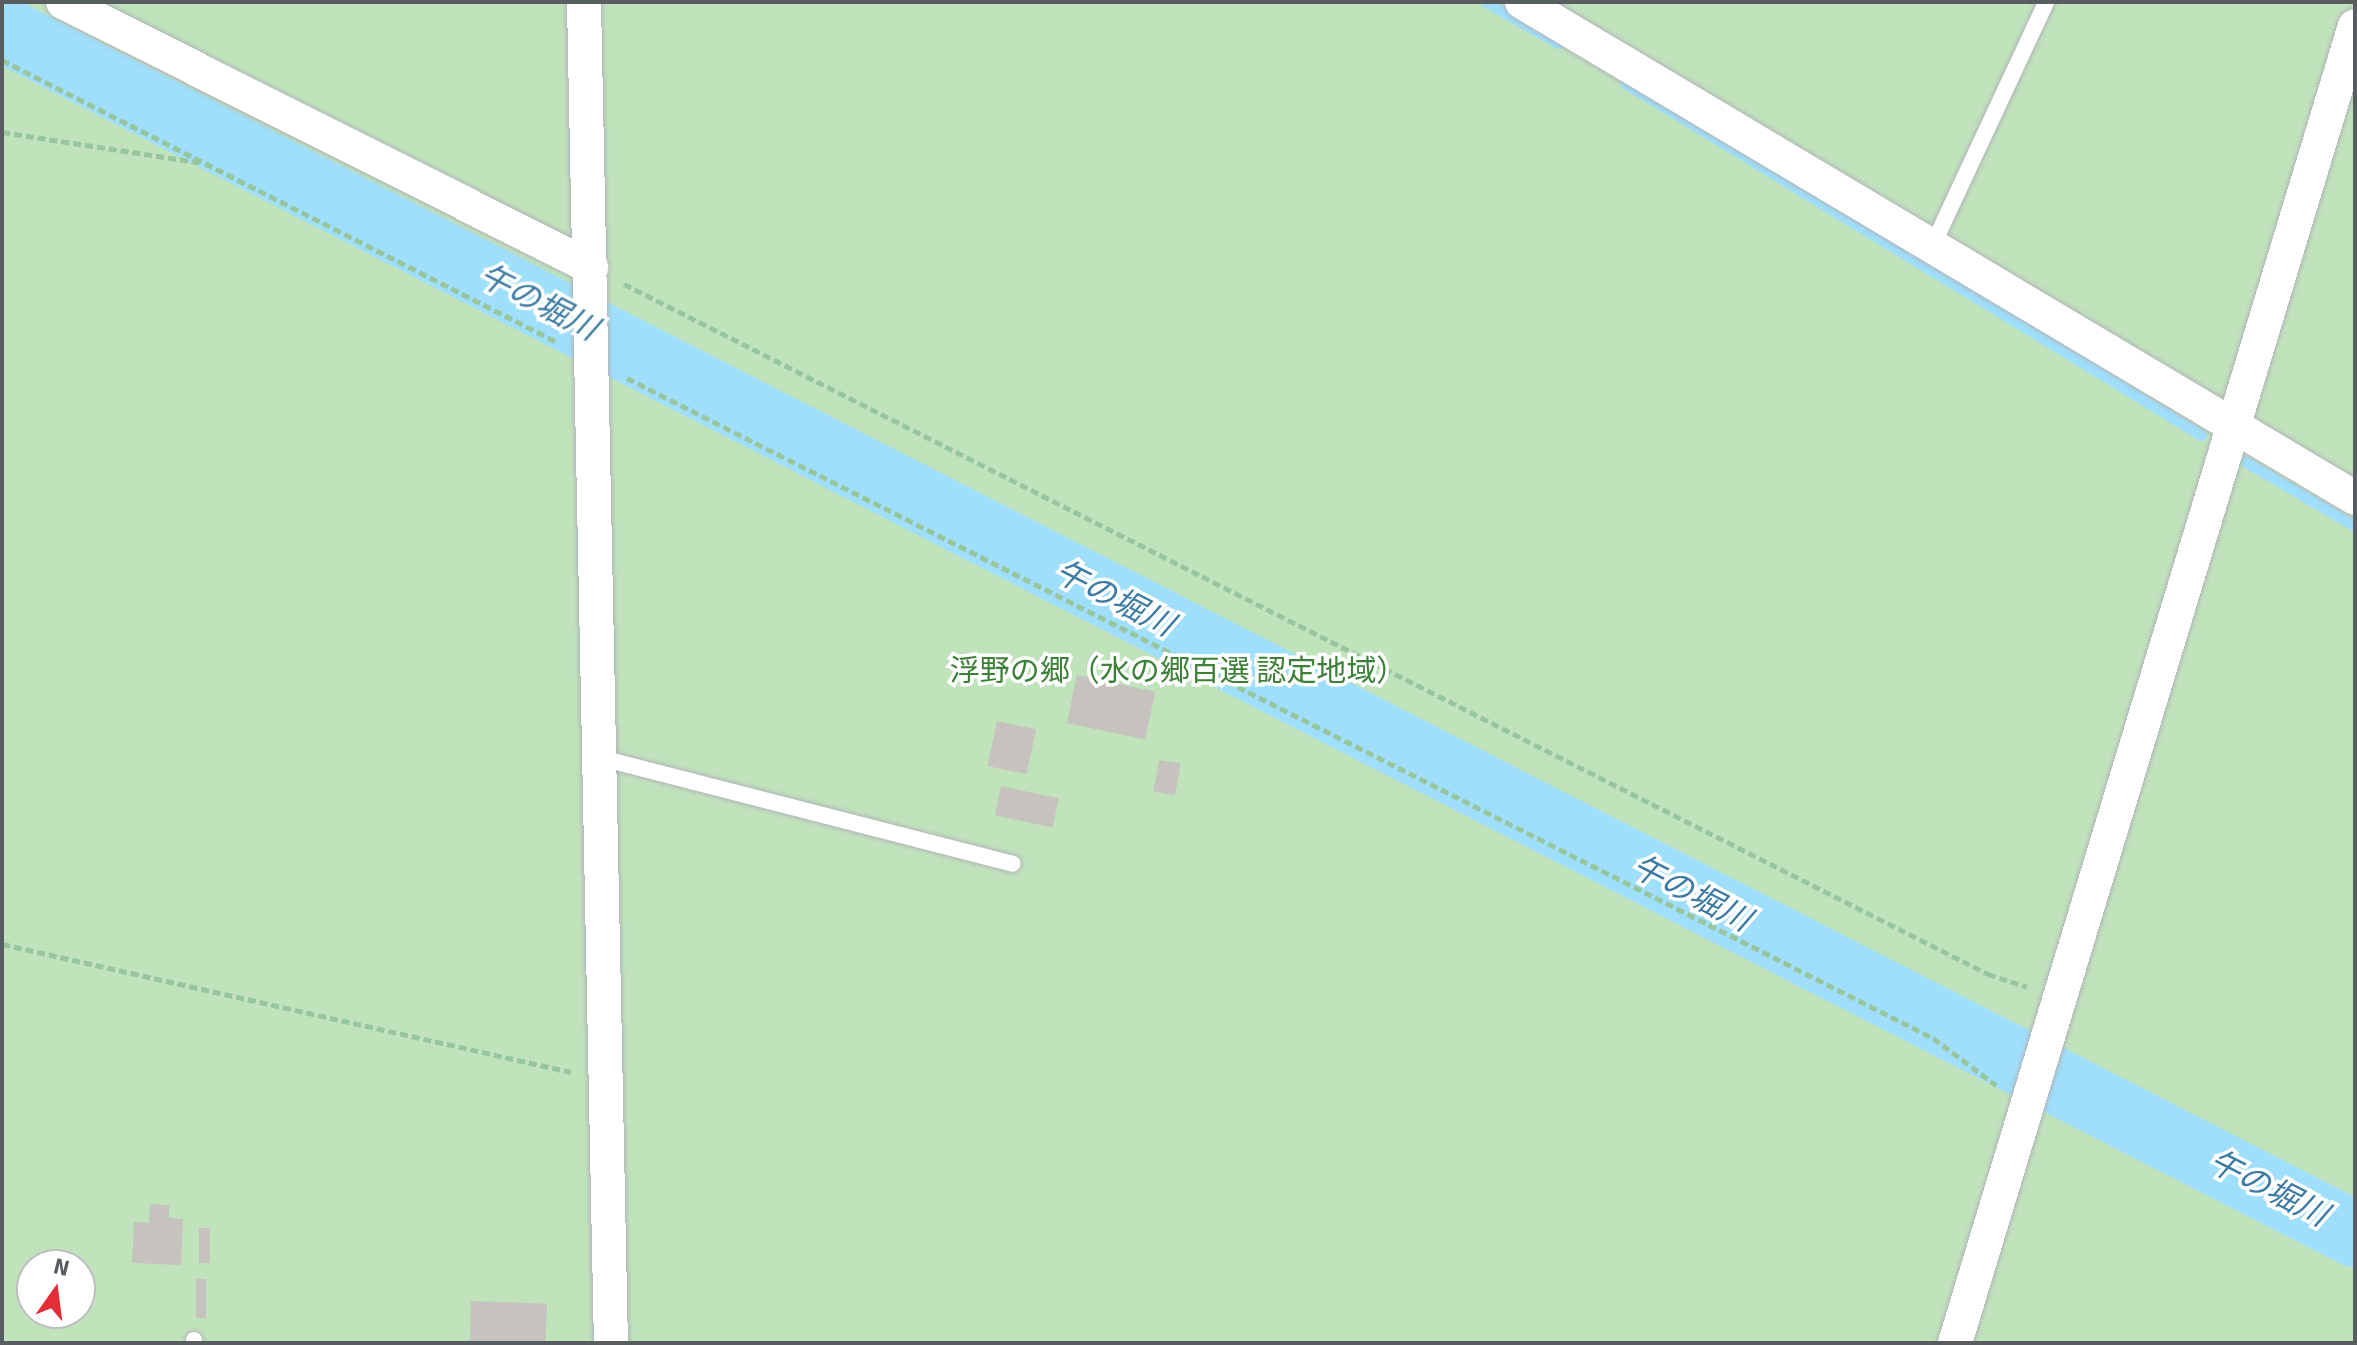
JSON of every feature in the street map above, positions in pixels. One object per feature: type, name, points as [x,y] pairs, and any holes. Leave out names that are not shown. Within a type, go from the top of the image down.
[{"type":"street","points":[[63,2],[592,278]]},
{"type":"street","points":[[584,2],[595,361],[611,1343]]},
{"type":"street","points":[[1522,2],[2355,498]]},
{"type":"street","points":[[1955,1343],[2055,996],[2355,26]]},
{"type":"lane","points":[[1932,247],[2046,2]]},
{"type":"lane","points":[[601,758],[1013,864]]},
{"type":"path","points":[[2,60],[1933,1038],[2025,1106]]},
{"type":"path","points":[[2,132],[207,164]]},
{"type":"path","points":[[592,278],[1988,974],[2055,996]]},
{"type":"path","points":[[2,944],[606,1080]]},
{"type":"green space","name":"浮野の郷（水の郷百選 認定地域）","points":[[2,2],[2355,2],[2355,1343],[2,1343]]},
{"type":"building","points":[[1077,675],[1155,692],[1145,740],[1067,723]]},
{"type":"building","points":[[997,721],[1036,729],[1027,774],[987,766]]},
{"type":"building","points":[[1159,760],[1181,764],[1175,795],[1153,792]]},
{"type":"building","points":[[1001,786],[1059,798],[1052,828],[995,815]]},
{"type":"building","points":[[150,1204],[169,1205],[169,1218],[183,1219],[181,1265],[132,1263],[134,1222],[149,1223]]},
{"type":"building","points":[[199,1228],[210,1228],[210,1263],[199,1263]]},
{"type":"building","points":[[196,1279],[206,1279],[206,1318],[196,1318]]},
{"type":"building","points":[[471,1301],[547,1304],[546,1343],[470,1343]]},
{"type":"waterway","points":[[1486,2],[1558,43]]},
{"type":"waterway","name":"午の堀川","points":[[2,29],[2355,1234]]},
{"type":"waterway","points":[[1625,83],[2201,435]]},
{"type":"waterway","points":[[2246,462],[2355,526]]}]
